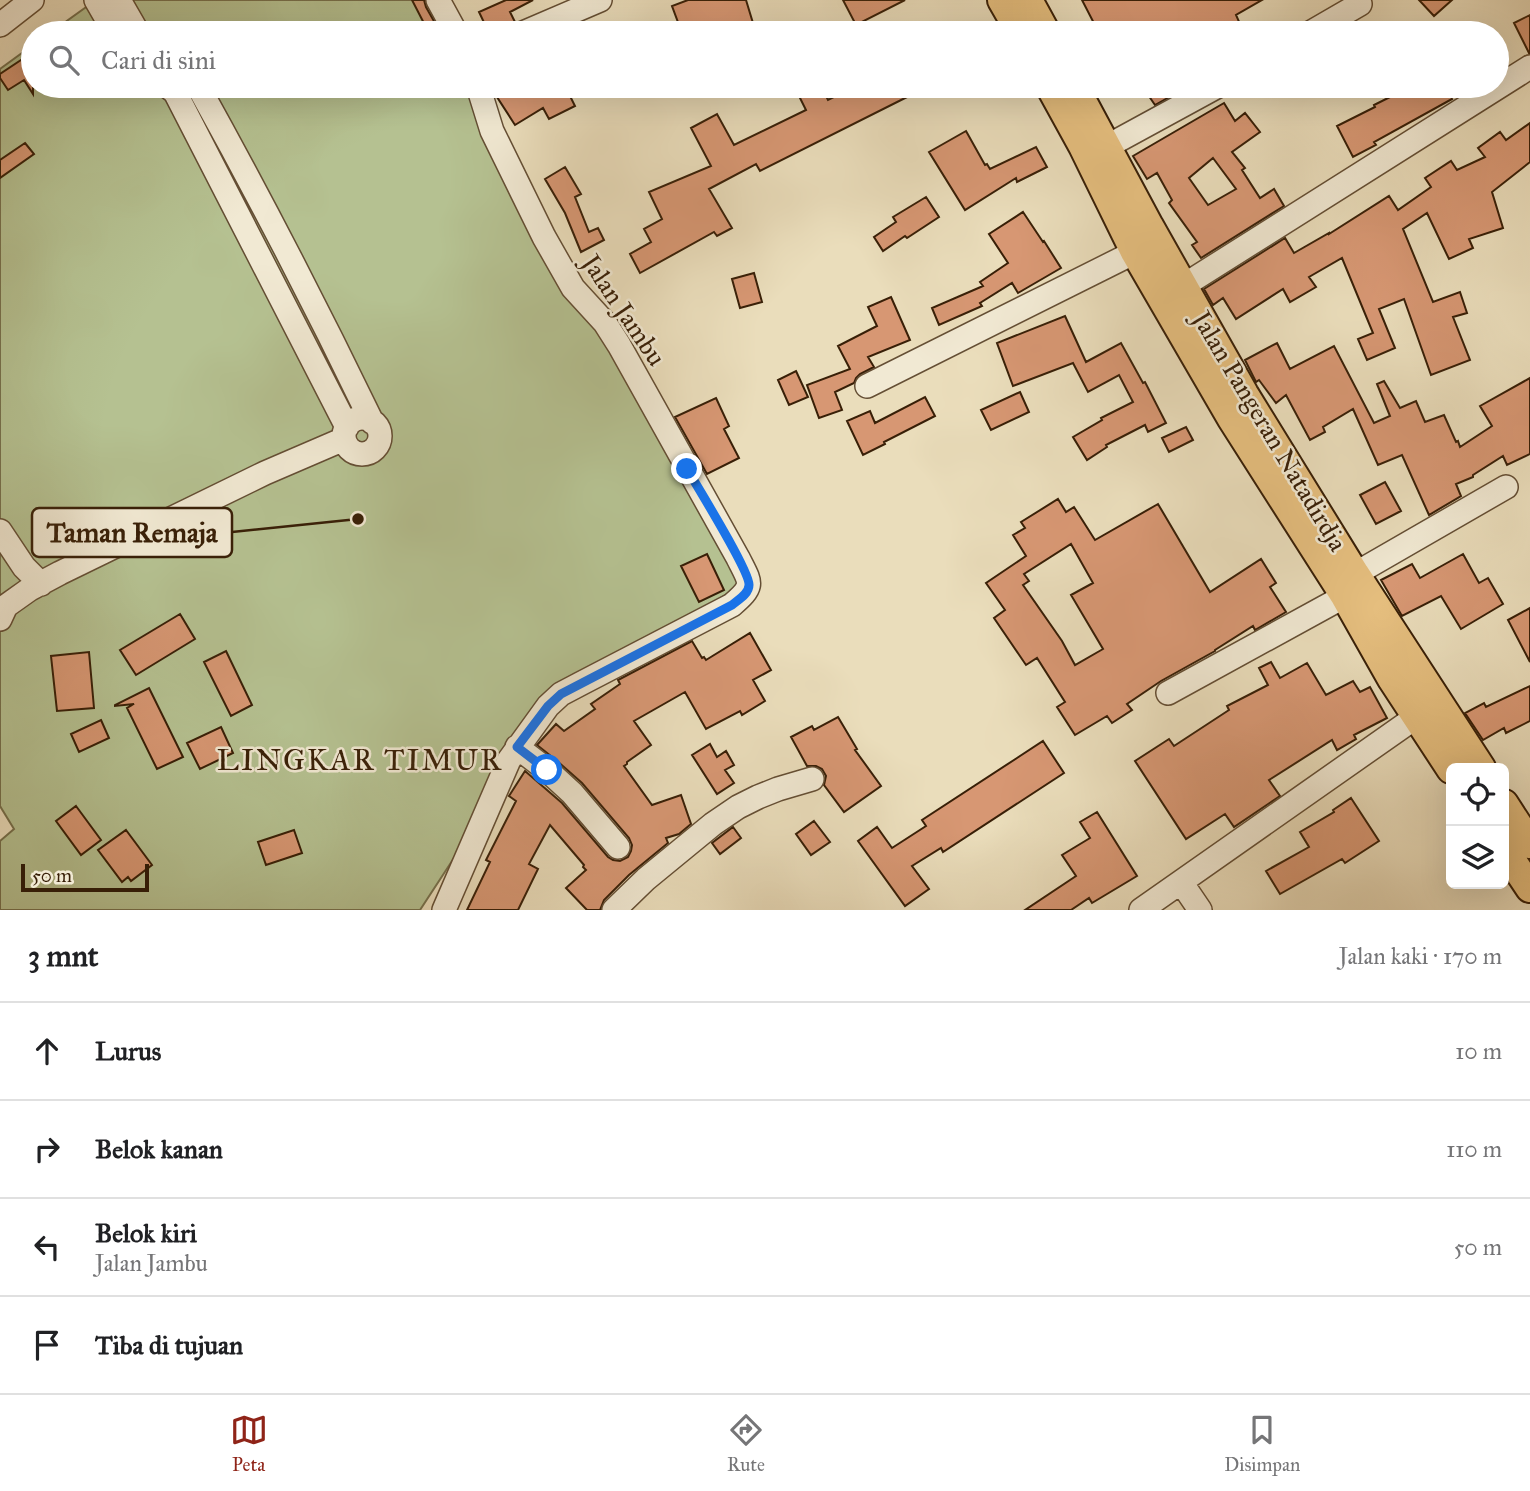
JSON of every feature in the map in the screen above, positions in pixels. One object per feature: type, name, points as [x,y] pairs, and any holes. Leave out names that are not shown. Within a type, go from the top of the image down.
[{"type":"main road","points":[[1002,0],[1014,21]]},
{"type":"main road","points":[[1028,0],[1039,21]]},
{"type":"main road","name":"Jalan Pangeran Natadirdja","points":[[1057,98],[1135,252],[1172,292],[1244,394],[1350,585],[1392,679],[1447,763]]},
{"type":"main road","name":"Jalan Pangeran Natadirdja","points":[[1080,98],[1106,147],[1172,292]]},
{"type":"main road","name":"Jalan Pangeran Natadirdja","points":[[1350,585],[1477,763]]},
{"type":"main road","points":[[1509,812],[1530,844]]},
{"type":"main road","points":[[1509,856],[1530,888]]},
{"type":"street","points":[[0,26],[32,0]]},
{"type":"street","points":[[96,0],[108,21]]},
{"type":"street","points":[[119,0],[131,21]]},
{"type":"street","points":[[438,0],[449,21]]},
{"type":"street","points":[[551,21],[600,0]]},
{"type":"street","points":[[1331,21],[1360,4]]},
{"type":"street","points":[[1509,80],[1530,67]]},
{"type":"street","points":[[178,98],[347,439],[357,454],[371,452],[376,447],[380,434],[377,427],[372,422],[205,98]]},
{"type":"street","name":"Jalan Jambu","points":[[482,98],[492,131],[544,237],[573,288],[605,323],[619,345],[738,558],[749,586],[746,593],[732,605],[561,694],[548,706],[517,747]]},
{"type":"street","points":[[1106,147],[1196,98]]},
{"type":"street","points":[[1172,292],[1481,98]]},
{"type":"street","points":[[867,386],[1135,252]]},
{"type":"street","points":[[0,620],[104,566],[279,482],[347,439],[357,419],[372,422]]},
{"type":"street","points":[[0,620],[6,606],[41,584],[265,472],[347,439]]},
{"type":"street","points":[[1168,693],[1350,585],[1506,487]]},
{"type":"street","points":[[0,531],[24,567],[41,584]]},
{"type":"street","points":[[1141,910],[1416,717]]},
{"type":"street","points":[[444,910],[499,779],[517,747],[572,793],[618,847]]},
{"type":"street","points":[[614,910],[646,879],[738,807],[778,789],[811,779]]},
{"type":"street","points":[[1181,882],[1200,910]]},
{"type":"green space","points":[[96,0],[426,0],[437,21],[67,21]]},
{"type":"green space","points":[[21,54],[21,98],[479,98],[742,584],[552,708],[420,910],[0,910],[0,841],[14,829],[0,806],[0,69]]},
{"type":"building","points":[[412,0],[424,0],[434,21],[423,21]]},
{"type":"building","points":[[506,0],[533,0],[510,12],[514,21],[483,21],[479,12]]},
{"type":"building","points":[[688,0],[746,0],[752,21],[678,21],[672,6]]},
{"type":"building","points":[[843,0],[905,0],[864,21],[854,21]]},
{"type":"building","points":[[1082,0],[1262,0],[1236,15],[1239,21],[1093,21]]},
{"type":"building","points":[[1419,0],[1452,0],[1434,16]]},
{"type":"building","points":[[1530,15],[1530,53],[1529,53],[1514,23]]},
{"type":"building","points":[[21,60],[21,82],[8,90],[0,74]]},
{"type":"building","points":[[498,98],[571,98],[575,106],[549,119],[543,108],[515,125]]},
{"type":"building","points":[[800,98],[905,98],[760,171],[756,164],[709,189],[732,228],[717,236],[714,232],[640,273],[630,254],[651,242],[644,229],[662,219],[649,192],[711,166],[691,128],[717,114],[734,145],[806,110]]},
{"type":"building","points":[[1150,98],[1168,98],[1155,105]]},
{"type":"building","points":[[1388,98],[1452,99],[1374,142],[1376,145],[1353,157],[1337,126],[1375,107],[1374,105]]},
{"type":"building","points":[[1224,103],[1235,121],[1245,113],[1260,132],[1232,152],[1245,168],[1242,170],[1260,198],[1274,189],[1284,206],[1201,258],[1192,245],[1197,242],[1169,203],[1172,200],[1157,173],[1147,179],[1133,156]],"holes":[[[1213,158],[1236,189],[1208,205],[1189,178]]]},
{"type":"building","points":[[1530,123],[1530,162],[1492,192],[1503,228],[1469,239],[1473,248],[1449,259],[1427,213],[1403,229],[1433,302],[1460,292],[1467,313],[1453,317],[1470,360],[1431,375],[1404,299],[1379,309],[1395,348],[1367,360],[1358,339],[1373,333],[1342,258],[1309,277],[1316,287],[1290,302],[1283,289],[1236,319],[1223,298],[1213,305],[1204,289],[1285,238],[1294,253],[1389,196],[1398,210],[1431,187],[1425,178],[1451,161],[1457,170],[1485,157],[1478,148],[1500,132],[1506,140]]},
{"type":"building","points":[[966,131],[990,169],[1036,147],[1047,167],[1017,182],[1016,178],[965,210],[929,152]]},
{"type":"building","points":[[25,143],[34,154],[0,178],[0,160]]},
{"type":"building","points":[[565,167],[581,194],[575,197],[589,232],[598,228],[604,240],[581,252],[565,213],[545,179]]},
{"type":"building","points":[[926,197],[939,217],[883,251],[874,237],[896,222],[893,217]]},
{"type":"building","points":[[1023,212],[1061,268],[1018,293],[1012,283],[980,303],[982,306],[939,325],[932,308],[983,286],[980,282],[1008,263],[989,234]]},
{"type":"building","points":[[754,273],[762,302],[740,308],[732,279]]},
{"type":"building","points":[[891,297],[910,340],[868,357],[874,367],[860,374],[854,383],[835,392],[842,410],[819,418],[807,385],[850,369],[838,346],[877,326],[868,307]]},
{"type":"building","points":[[1065,316],[1086,362],[1121,343],[1166,423],[1148,432],[1145,425],[1106,445],[1107,447],[1087,460],[1073,437],[1102,420],[1101,418],[1133,402],[1119,375],[1088,392],[1073,363],[1013,386],[997,343]]},
{"type":"building","points":[[1277,343],[1290,369],[1334,346],[1374,423],[1390,416],[1377,384],[1384,381],[1400,408],[1416,401],[1425,422],[1444,415],[1460,447],[1492,426],[1480,406],[1530,378],[1530,454],[1507,465],[1503,456],[1473,477],[1456,484],[1461,496],[1429,515],[1402,455],[1378,465],[1353,409],[1323,427],[1325,432],[1310,440],[1286,395],[1276,403],[1259,380],[1256,382],[1245,360]]},
{"type":"building","points":[[796,371],[808,397],[789,405],[778,380]]},
{"type":"building","points":[[1020,392],[1029,412],[991,430],[981,410]]},
{"type":"building","points":[[925,397],[935,416],[863,455],[847,421],[870,411],[875,423]]},
{"type":"building","points":[[716,398],[729,426],[724,429],[739,458],[707,474],[675,417]]},
{"type":"building","points":[[1186,427],[1193,440],[1169,452],[1162,438]]},
{"type":"building","points":[[1385,482],[1401,511],[1376,524],[1360,495]]},
{"type":"building","points":[[1058,499],[1066,512],[1074,507],[1095,540],[1158,504],[1210,592],[1261,559],[1276,583],[1270,587],[1286,612],[1255,630],[1253,626],[1161,681],[1127,704],[1132,710],[1112,723],[1107,716],[1075,735],[1057,707],[1065,702],[1037,658],[1026,665],[994,618],[1005,610],[986,583],[1026,556],[1013,535],[1025,528],[1021,522]],"holes":[[[1071,544],[1093,583],[1071,595],[1103,649],[1075,665],[1062,641],[1023,585],[1029,581],[1024,574]]]},
{"type":"building","points":[[707,554],[724,590],[699,602],[681,566]]},
{"type":"building","points":[[1463,554],[1479,583],[1488,578],[1503,604],[1461,629],[1441,596],[1402,616],[1381,580],[1412,564],[1420,578]]},
{"type":"building","points":[[1530,608],[1530,662],[1508,620]]},
{"type":"building","points":[[180,614],[195,639],[136,675],[120,650]]},
{"type":"building","points":[[750,633],[771,670],[753,680],[765,701],[742,715],[740,711],[706,729],[685,692],[634,721],[651,745],[624,766],[652,805],[681,795],[691,824],[679,834],[666,838],[668,843],[629,875],[604,900],[600,910],[587,910],[566,888],[586,870],[550,825],[529,864],[538,869],[518,910],[467,910],[490,862],[486,860],[516,801],[509,796],[525,771],[562,803],[608,857],[620,861],[628,857],[632,845],[629,838],[582,783],[537,745],[556,724],[564,731],[595,709],[591,704],[620,684],[618,680],[692,641],[706,660]]},
{"type":"building","points":[[226,651],[252,705],[231,716],[204,662]]},
{"type":"building","points":[[89,652],[94,708],[57,711],[51,656]]},
{"type":"building","points":[[1271,662],[1280,678],[1307,663],[1326,695],[1353,681],[1360,692],[1370,687],[1387,718],[1354,735],[1356,739],[1337,750],[1332,740],[1269,780],[1280,796],[1234,827],[1225,814],[1186,839],[1135,761],[1169,739],[1174,746],[1229,710],[1227,706],[1268,685],[1259,668]]},
{"type":"building","points":[[1530,686],[1530,721],[1506,733],[1504,728],[1483,740],[1465,713],[1484,703],[1486,707]]},
{"type":"building","points":[[149,688],[183,757],[157,769],[127,708],[134,704],[115,706]]},
{"type":"building","points":[[838,717],[857,749],[855,750],[881,786],[844,812],[824,785],[826,776],[822,769],[807,766],[791,737],[812,726],[814,730]]},
{"type":"building","points":[[101,720],[109,738],[79,752],[71,734]]},
{"type":"building","points":[[221,727],[233,753],[200,769],[187,743]]},
{"type":"building","points":[[1043,741],[1064,773],[943,852],[941,848],[912,866],[929,889],[905,906],[858,841],[877,827],[892,848],[926,826],[922,820]]},
{"type":"building","points":[[710,744],[717,757],[726,751],[734,765],[725,770],[734,783],[717,794],[692,755]]},
{"type":"building","points":[[1351,798],[1379,841],[1345,863],[1342,859],[1280,894],[1266,871],[1309,847],[1300,832],[1334,812],[1333,810]]},
{"type":"building","points":[[76,806],[101,840],[81,855],[56,821]]},
{"type":"building","points":[[1097,812],[1137,876],[1092,903],[1089,898],[1071,910],[1025,910],[1076,876],[1062,855],[1090,838],[1080,822]]},
{"type":"building","points":[[814,821],[830,842],[811,855],[796,834]]},
{"type":"building","points":[[733,827],[741,838],[720,854],[712,843]]},
{"type":"building","points":[[126,830],[152,865],[131,881],[128,877],[122,882],[98,850]]},
{"type":"building","points":[[294,830],[302,853],[266,865],[258,842]]},
{"type":"place","name":"Taman Remaja","points":[[358,519]]},
{"type":"district","name":"LINGKAR TIMUR","points":[[360,760]]},
{"type":"route","points":[[547,770],[517,747],[548,706],[561,694],[732,605],[746,593],[748,578],[687,469]]}]
